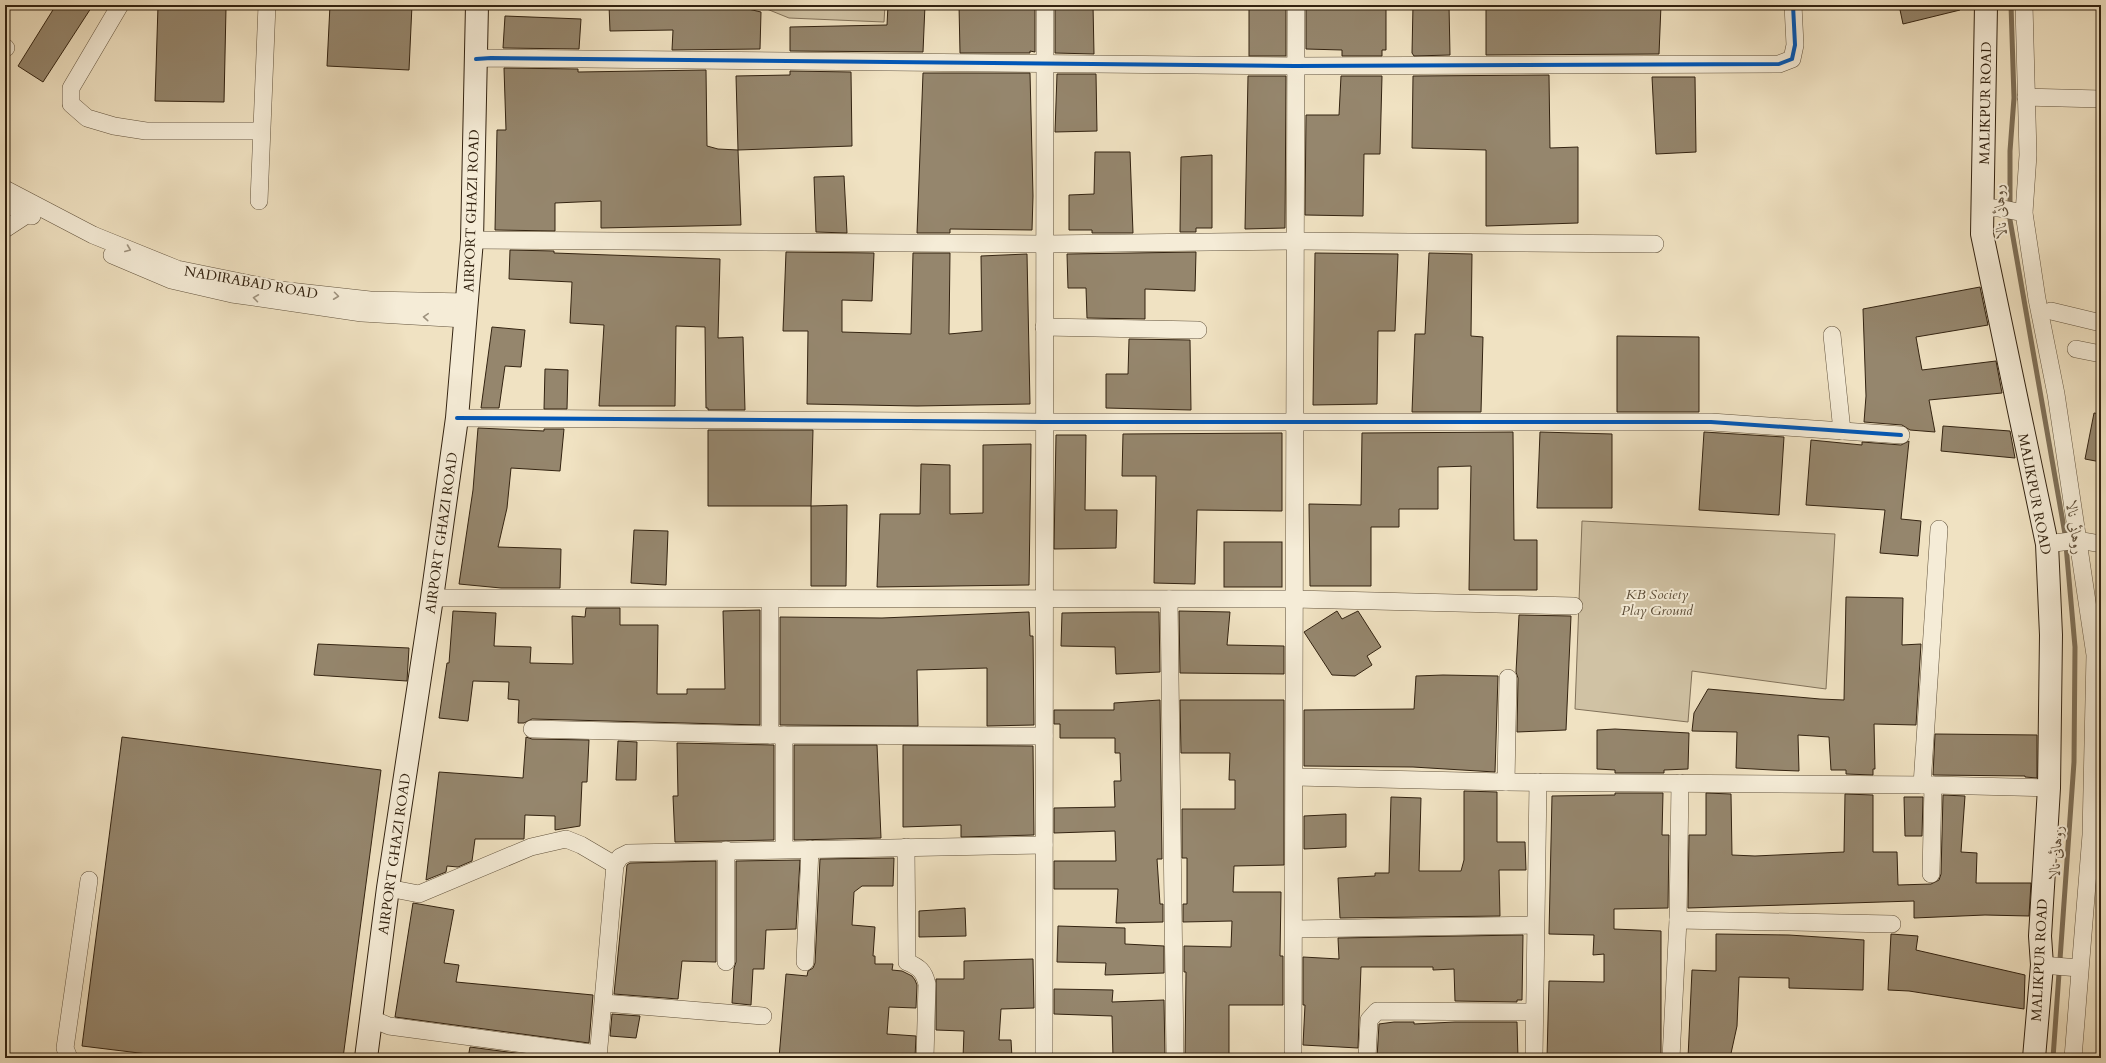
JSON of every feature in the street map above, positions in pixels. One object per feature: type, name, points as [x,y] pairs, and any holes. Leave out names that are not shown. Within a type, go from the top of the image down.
[{"type":"street","points":[[120,5],[71,88],[70,104],[87,118],[114,126],[146,131],[260,131]]},
{"type":"street","points":[[259,201],[260,131],[267,5]]},
{"type":"street","name":"AIRPORT GHAZI ROAD","points":[[366,1058],[388,888],[432,598],[457,418],[472,240],[477,5]]},
{"type":"street","points":[[1044,1058],[1045,5]]},
{"type":"street","points":[[1293,1051],[1295,929],[1294,599],[1296,5]]},
{"type":"street","points":[[476,59],[1044,62],[1295,66],[1779,64],[1792,59],[1795,45],[1793,5]]},
{"type":"street","name":"MALIKPUR ROAD","points":[[1986,5],[1990,208],[1982,234],[2050,544],[2051,635],[2049,788],[2040,936],[2047,965],[2034,1058]]},
{"type":"street","points":[[2024,5],[2028,155],[2021,212],[2036,299],[2056,394],[2098,664],[2091,835],[2076,967],[2073,1058]]},
{"type":"street","points":[[2026,97],[2101,99]]},
{"type":"street","name":"NADIRABAD ROAD","points":[[5,189],[149,264],[171,280],[232,294],[362,313],[466,310]]},
{"type":"street","name":"NADIRABAD ROAD","points":[[5,203],[92,246],[149,264]]},
{"type":"street","points":[[1990,208],[2021,212]]},
{"type":"street","points":[[5,229],[28,214]]},
{"type":"street","points":[[472,240],[1044,244],[1295,241],[1655,244]]},
{"type":"street","points":[[2051,311],[2101,323]]},
{"type":"street","points":[[1044,327],[1198,330]]},
{"type":"street","points":[[1832,335],[1842,431]]},
{"type":"street","points":[[2076,348],[2101,354]]},
{"type":"street","points":[[457,418],[1044,422],[1711,422],[1901,435]]},
{"type":"street","points":[[1931,874],[1928,785],[1938,529]]},
{"type":"street","points":[[2050,544],[2078,540],[2101,544]]},
{"type":"street","points":[[432,598],[770,600],[1294,599],[1574,606]]},
{"type":"street","points":[[1169,599],[1175,1058]]},
{"type":"street","points":[[770,600],[784,850]]},
{"type":"street","points":[[1506,782],[1508,678]]},
{"type":"street","points":[[532,729],[777,735],[1044,736]]},
{"type":"street","points":[[1295,777],[1506,782],[1928,785],[2049,788]]},
{"type":"street","points":[[1534,1058],[1538,782]]},
{"type":"street","points":[[1671,1058],[1678,920],[1680,783]]},
{"type":"street","points":[[388,888],[418,894],[531,847],[566,839],[581,845],[616,866]]},
{"type":"street","points":[[372,1019],[389,1026],[598,1056],[616,866],[620,856],[628,853],[1044,845]]},
{"type":"street","points":[[906,848],[907,962],[917,966],[925,974],[927,984],[925,1058]]},
{"type":"street","points":[[805,962],[810,849]]},
{"type":"street","points":[[726,850],[726,962]]},
{"type":"street","points":[[68,1058],[65,1048],[89,880]]},
{"type":"street","points":[[1678,920],[1892,924]]},
{"type":"street","points":[[1295,929],[1535,925]]},
{"type":"street","points":[[2047,965],[2076,967]]},
{"type":"street","points":[[604,1003],[763,1016]]},
{"type":"street","points":[[1367,1058],[1369,1020],[1377,1011],[1534,1012]]},
{"type":"green space","points":[[757,5],[885,5],[884,22],[789,18]]},
{"type":"green space","name":"KB Society Play Ground","points":[[1582,521],[1835,534],[1826,689],[1692,671],[1688,722],[1575,709]]},
{"type":"building","points":[[56,5],[93,5],[43,82],[18,66]]},
{"type":"building","points":[[330,5],[412,5],[409,70],[327,66]]},
{"type":"building","points":[[609,5],[731,5],[761,12],[760,49],[672,50],[673,30],[610,31]]},
{"type":"building","points":[[888,5],[925,5],[923,52],[790,51],[790,27],[887,25]]},
{"type":"building","points":[[959,5],[1035,5],[1035,52],[960,53]]},
{"type":"building","points":[[1055,5],[1093,5],[1094,54],[1055,53]]},
{"type":"building","points":[[1249,5],[1286,5],[1286,56],[1249,56]]},
{"type":"building","points":[[1306,5],[1386,5],[1386,50],[1382,50],[1382,56],[1342,56],[1342,50],[1306,49]]},
{"type":"building","points":[[1413,5],[1449,5],[1450,55],[1414,56],[1412,53]]},
{"type":"building","points":[[1486,5],[1661,5],[1659,54],[1486,55]]},
{"type":"building","points":[[1899,5],[1960,5],[1960,10],[1903,24]]},
{"type":"building","points":[[158,6],[226,8],[224,102],[155,101]]},
{"type":"building","points":[[505,16],[581,19],[579,49],[503,48]]},
{"type":"building","points":[[504,68],[578,69],[578,72],[706,70],[707,146],[718,149],[738,150],[741,225],[601,228],[601,201],[555,203],[555,231],[495,230],[497,130],[506,130]]},
{"type":"building","points":[[790,71],[851,72],[852,146],[738,150],[736,76],[790,75]]},
{"type":"building","points":[[923,73],[1030,73],[1033,196],[1032,230],[950,229],[950,233],[917,233]]},
{"type":"building","points":[[1057,74],[1096,74],[1097,131],[1055,132]]},
{"type":"building","points":[[1549,75],[1550,148],[1578,147],[1578,223],[1486,226],[1486,150],[1412,148],[1413,76]]},
{"type":"building","points":[[1248,76],[1286,76],[1285,228],[1245,229]]},
{"type":"building","points":[[1341,76],[1382,76],[1380,154],[1364,154],[1363,216],[1305,215],[1306,115],[1339,115]]},
{"type":"building","points":[[1652,77],[1695,77],[1696,152],[1656,154]]},
{"type":"building","points":[[1095,152],[1130,152],[1133,233],[1092,233],[1092,230],[1069,230],[1069,195],[1094,194]]},
{"type":"building","points":[[1212,155],[1212,228],[1196,228],[1196,232],[1180,232],[1181,157]]},
{"type":"building","points":[[844,176],[847,233],[816,232],[814,177]]},
{"type":"building","points":[[510,250],[720,259],[718,338],[743,337],[745,410],[708,410],[708,408],[706,408],[705,327],[676,326],[675,406],[599,406],[604,325],[570,323],[572,282],[509,279]]},
{"type":"building","points":[[786,252],[874,253],[872,301],[842,300],[842,332],[911,334],[913,253],[950,253],[949,334],[982,331],[981,256],[1027,254],[1030,404],[917,406],[807,404],[808,331],[783,331]]},
{"type":"building","points":[[1196,252],[1195,291],[1145,289],[1145,319],[1087,318],[1086,288],[1068,288],[1067,254]]},
{"type":"building","points":[[1315,253],[1398,254],[1395,331],[1378,331],[1377,404],[1313,405]]},
{"type":"building","points":[[1429,253],[1472,254],[1471,336],[1483,337],[1481,412],[1412,412],[1415,334],[1425,334]]},
{"type":"building","points":[[1980,287],[1988,325],[1916,337],[1922,370],[1996,361],[2002,393],[1929,400],[1935,432],[1910,430],[1902,425],[1864,422],[1866,396],[1863,309]]},
{"type":"building","points":[[492,327],[525,330],[521,367],[505,366],[499,408],[481,408]]},
{"type":"building","points":[[1617,336],[1699,337],[1699,412],[1617,412]]},
{"type":"building","points":[[1129,339],[1190,340],[1191,410],[1106,408],[1106,374],[1128,374]]},
{"type":"building","points":[[545,369],[568,370],[567,409],[544,409]]},
{"type":"building","points":[[2094,413],[2101,414],[2101,462],[2085,459]]},
{"type":"building","points":[[1943,426],[2010,431],[2015,458],[1941,451]]},
{"type":"building","points":[[478,428],[544,431],[544,429],[564,429],[560,471],[511,468],[507,508],[498,547],[561,549],[560,588],[501,588],[459,584],[473,490]]},
{"type":"building","points":[[708,430],[813,430],[811,506],[708,506]]},
{"type":"building","points":[[1513,432],[1514,540],[1537,540],[1537,590],[1469,590],[1471,466],[1438,467],[1438,509],[1399,509],[1399,527],[1371,527],[1371,586],[1310,586],[1309,504],[1361,505],[1362,433]]},
{"type":"building","points":[[1540,432],[1612,434],[1612,508],[1537,508]]},
{"type":"building","points":[[1704,432],[1784,437],[1779,515],[1699,510]]},
{"type":"building","points":[[1282,433],[1282,511],[1197,510],[1195,584],[1154,583],[1156,476],[1122,476],[1123,434]]},
{"type":"building","points":[[1056,435],[1086,435],[1085,510],[1117,510],[1116,548],[1054,549]]},
{"type":"building","points":[[1811,440],[1862,445],[1862,442],[1901,445],[1909,441],[1901,519],[1921,521],[1918,556],[1880,553],[1885,510],[1806,505]]},
{"type":"building","points":[[1031,444],[1029,585],[877,587],[880,514],[920,514],[921,464],[950,465],[950,514],[983,513],[983,445]]},
{"type":"building","points":[[847,505],[846,586],[811,586],[811,506]]},
{"type":"building","points":[[634,530],[668,531],[666,585],[631,583]]},
{"type":"building","points":[[1224,542],[1282,542],[1282,587],[1224,587]]},
{"type":"building","points":[[1846,597],[1903,598],[1902,645],[1921,644],[1916,725],[1874,724],[1875,769],[1873,769],[1873,775],[1846,774],[1846,770],[1831,770],[1829,737],[1798,735],[1799,771],[1772,770],[1736,768],[1737,732],[1692,731],[1694,713],[1708,689],[1844,700]]},
{"type":"building","points":[[586,608],[620,608],[620,625],[658,625],[657,694],[687,694],[687,689],[725,689],[723,611],[760,610],[760,725],[532,719],[524,723],[518,723],[519,700],[508,699],[509,682],[473,681],[468,721],[439,718],[447,663],[449,663],[453,611],[496,613],[494,646],[531,647],[530,663],[573,664],[572,616],[585,617]]},
{"type":"building","points":[[1179,611],[1230,612],[1227,645],[1284,646],[1284,674],[1180,673]]},
{"type":"building","points":[[1337,611],[1342,619],[1358,611],[1381,647],[1367,656],[1372,665],[1355,676],[1332,675],[1304,632]]},
{"type":"building","points":[[1029,612],[1030,636],[1033,636],[1034,725],[987,726],[987,668],[917,670],[918,726],[780,725],[780,617],[882,618]]},
{"type":"building","points":[[1159,612],[1160,672],[1116,674],[1115,647],[1061,646],[1062,613]]},
{"type":"building","points":[[1519,615],[1571,616],[1566,730],[1517,732],[1518,678],[1516,672]]},
{"type":"building","points":[[318,644],[409,648],[407,681],[314,675]]},
{"type":"building","points":[[1416,676],[1498,676],[1495,772],[1413,767],[1304,766],[1304,710],[1414,709]]},
{"type":"building","points":[[1160,700],[1162,859],[1157,859],[1160,904],[1163,904],[1163,922],[1116,923],[1118,889],[1054,889],[1054,861],[1116,861],[1115,831],[1054,833],[1054,808],[1115,807],[1114,781],[1121,781],[1120,753],[1115,753],[1115,738],[1060,738],[1060,724],[1054,724],[1054,710],[1114,710],[1114,703]]},
{"type":"building","points":[[1180,700],[1284,700],[1284,865],[1234,866],[1233,892],[1281,892],[1280,956],[1283,956],[1283,1005],[1229,1005],[1229,1058],[1185,1058],[1186,972],[1184,972],[1184,946],[1231,947],[1232,921],[1183,922],[1183,904],[1187,904],[1187,858],[1182,858],[1182,809],[1235,809],[1235,780],[1229,780],[1230,753],[1181,753]]},
{"type":"building","points":[[1615,729],[1689,733],[1688,769],[1664,770],[1664,773],[1615,773],[1615,770],[1597,769],[1597,730]]},
{"type":"building","points":[[1935,734],[2037,735],[2037,778],[2025,776],[1933,775]]},
{"type":"building","points":[[122,737],[381,770],[343,1058],[180,1058],[82,1046]]},
{"type":"building","points":[[526,737],[532,739],[589,740],[587,782],[582,782],[580,826],[555,830],[555,816],[525,815],[524,839],[475,839],[472,861],[458,867],[447,866],[446,872],[426,880],[439,772],[523,778]]},
{"type":"building","points":[[618,741],[637,742],[636,780],[616,780]]},
{"type":"building","points":[[677,743],[774,745],[774,840],[675,842],[673,796],[678,796]]},
{"type":"building","points":[[794,745],[877,745],[881,838],[794,840]]},
{"type":"building","points":[[903,745],[1033,746],[1034,835],[961,837],[961,825],[903,827]]},
{"type":"building","points":[[1464,791],[1497,792],[1497,842],[1525,842],[1526,870],[1499,870],[1500,916],[1340,918],[1338,878],[1375,876],[1375,873],[1389,873],[1391,797],[1421,798],[1419,871],[1461,871],[1464,860]]},
{"type":"building","points":[[1615,793],[1663,793],[1662,835],[1669,835],[1668,908],[1614,909],[1614,929],[1661,931],[1661,1058],[1547,1058],[1549,981],[1604,982],[1604,954],[1593,955],[1594,935],[1549,934],[1552,796],[1615,795]]},
{"type":"building","points":[[1706,793],[1731,794],[1732,855],[1755,856],[1844,852],[1845,794],[1873,795],[1873,852],[1897,852],[1898,885],[1931,884],[1939,880],[1941,874],[1943,795],[1965,796],[1961,852],[1977,853],[1976,883],[2031,883],[2029,916],[1985,915],[1914,918],[1914,901],[1688,908],[1689,835],[1706,835]]},
{"type":"building","points":[[1904,797],[1923,797],[1922,836],[1905,836]]},
{"type":"building","points":[[1346,814],[1346,847],[1304,849],[1304,816]]},
{"type":"building","points":[[894,858],[893,886],[862,886],[854,892],[852,925],[875,927],[873,956],[875,956],[875,964],[893,964],[892,970],[902,971],[912,976],[915,980],[917,985],[916,1008],[889,1007],[887,1034],[916,1036],[915,1058],[779,1058],[786,974],[807,976],[808,971],[813,968],[815,963],[820,859]]},
{"type":"building","points":[[800,860],[796,929],[766,930],[764,969],[753,969],[751,1005],[732,1003],[734,968],[736,962],[736,861]]},
{"type":"building","points":[[716,861],[716,962],[682,961],[678,999],[614,994],[627,865],[630,863]]},
{"type":"building","points":[[413,903],[454,910],[444,963],[459,965],[456,982],[593,995],[589,1043],[395,1017]]},
{"type":"building","points":[[965,908],[966,936],[919,937],[919,911]]},
{"type":"building","points":[[1058,926],[1125,928],[1125,944],[1164,946],[1164,973],[1105,975],[1106,963],[1057,962]]},
{"type":"building","points":[[1716,934],[1789,935],[1864,940],[1863,990],[1789,988],[1789,978],[1739,977],[1737,1026],[1730,1058],[1688,1058],[1692,970],[1716,971]]},
{"type":"building","points":[[1891,934],[1918,936],[1916,950],[2025,975],[2024,1009],[1909,991],[1888,990]]},
{"type":"building","points":[[1523,935],[1522,1000],[1517,1000],[1517,1002],[1455,1001],[1454,969],[1433,970],[1433,967],[1361,967],[1358,1048],[1303,1045],[1305,1005],[1303,1005],[1303,957],[1339,959],[1338,938]]},
{"type":"building","points":[[1033,959],[1034,1008],[1001,1009],[999,1040],[1011,1040],[1012,1058],[963,1058],[964,1031],[936,1030],[936,979],[964,979],[964,961]]},
{"type":"building","points":[[1054,989],[1113,990],[1112,1002],[1164,1000],[1165,1058],[1113,1058],[1112,1016],[1054,1014]]},
{"type":"building","points":[[612,1014],[640,1016],[636,1038],[610,1036]]},
{"type":"building","points":[[1414,1022],[1414,1024],[1455,1022],[1517,1022],[1518,1058],[1377,1058],[1379,1024]]},
{"type":"building","points":[[470,1047],[553,1058],[468,1058]]},
{"type":"waterway","name":"روہائی نالا","points":[[2011,5],[2014,98],[2010,151],[2010,220],[2065,534],[2075,647],[2074,762],[2053,1058]]},
{"type":"cycle path","points":[[476,59],[1295,66],[1779,64],[1792,59],[1795,45],[1793,5]]},
{"type":"cycle path","points":[[457,418],[1044,422],[1711,422],[1901,435]]}]
